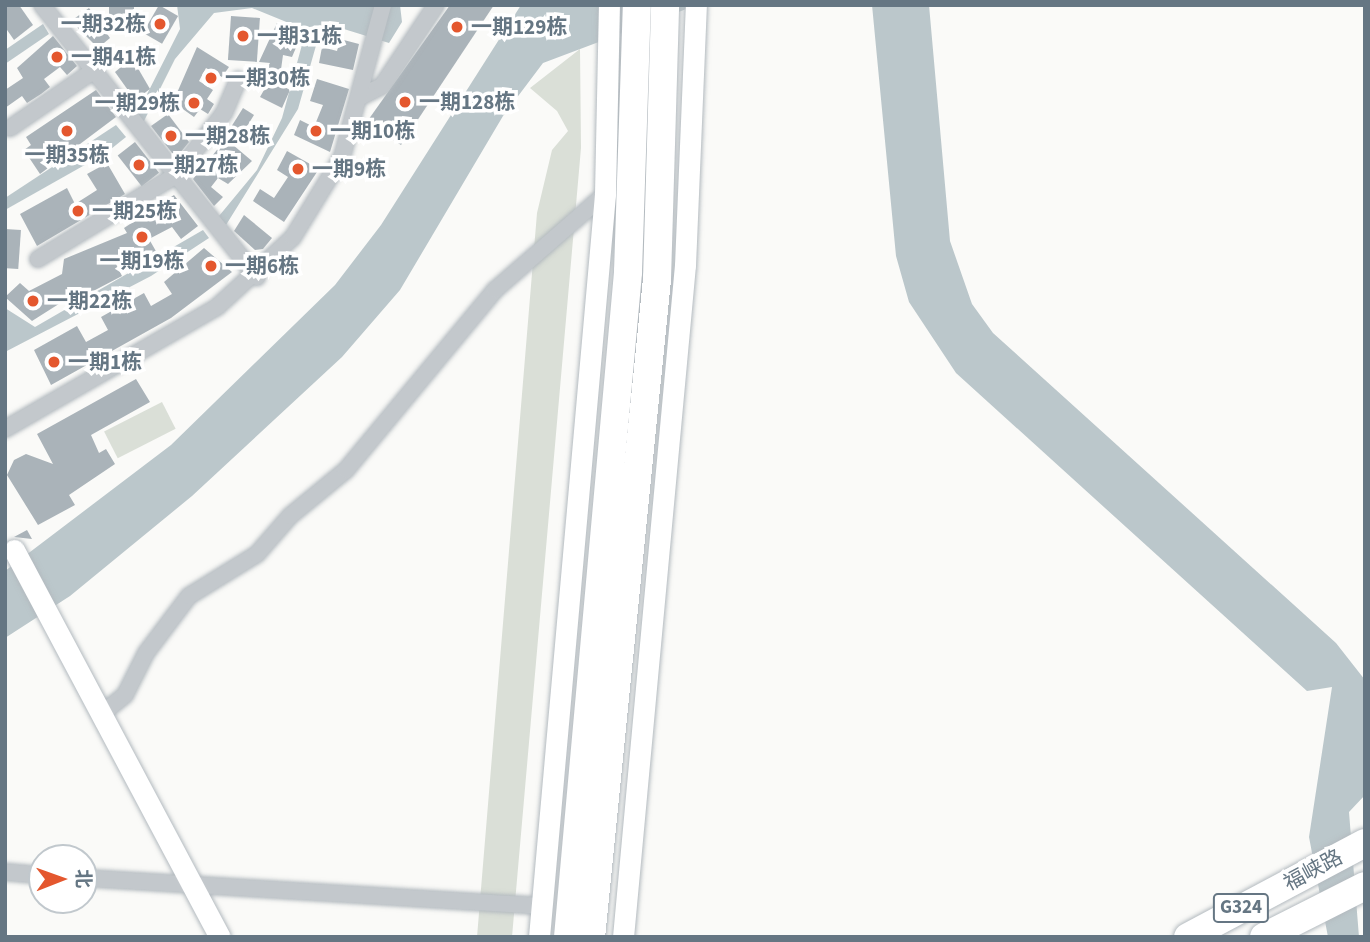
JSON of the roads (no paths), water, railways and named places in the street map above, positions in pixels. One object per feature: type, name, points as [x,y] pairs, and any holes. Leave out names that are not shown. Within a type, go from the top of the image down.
[{"type":"highway","points":[[592,937],[597,857],[657,279],[651,18]]},
{"type":"highway","points":[[568,937],[651,18]]},
{"type":"highway","name":"福峡路","points":[[1188,937],[1363,844]]},
{"type":"highway","name":"福峡路","points":[[1264,937],[1365,886]]},
{"type":"main road","points":[[539,937],[605,194],[609,5]]},
{"type":"main road","points":[[623,937],[685,265],[696,7]]},
{"type":"main road","points":[[9,541],[104,712],[220,937]]},
{"type":"street","points":[[42,5],[257,277]]},
{"type":"street","points":[[362,96],[382,86],[436,5]]},
{"type":"street","points":[[5,429],[180,330],[257,277],[323,196],[362,96],[383,6]]},
{"type":"street","points":[[7,130],[93,71]]},
{"type":"street","points":[[38,259],[176,175],[224,113],[238,80]]},
{"type":"street","points":[[104,712],[125,695],[146,653],[189,596],[257,554],[290,516],[346,470],[495,290],[605,194]]},
{"type":"street","points":[[5,872],[28,874]]},
{"type":"street","points":[[98,878],[541,906]]},
{"type":"place","name":"一期32栋","points":[[160,24]]},
{"type":"place","name":"一期129栋","points":[[457,27]]},
{"type":"place","name":"一期31栋","points":[[243,36]]},
{"type":"place","name":"一期41栋","points":[[57,57]]},
{"type":"place","name":"一期30栋","points":[[211,78]]},
{"type":"place","name":"一期128栋","points":[[405,102]]},
{"type":"place","name":"一期29栋","points":[[194,103]]},
{"type":"place","name":"一期35栋","points":[[67,131]]},
{"type":"place","name":"一期10栋","points":[[316,131]]},
{"type":"place","name":"一期28栋","points":[[171,136]]},
{"type":"place","name":"一期27栋","points":[[139,165]]},
{"type":"place","name":"一期9栋","points":[[298,169]]},
{"type":"place","name":"一期25栋","points":[[78,211]]},
{"type":"place","name":"一期19栋","points":[[142,237]]},
{"type":"place","name":"一期6栋","points":[[211,266]]},
{"type":"place","name":"一期22栋","points":[[33,301]]},
{"type":"place","name":"一期1栋","points":[[54,362]]}]
